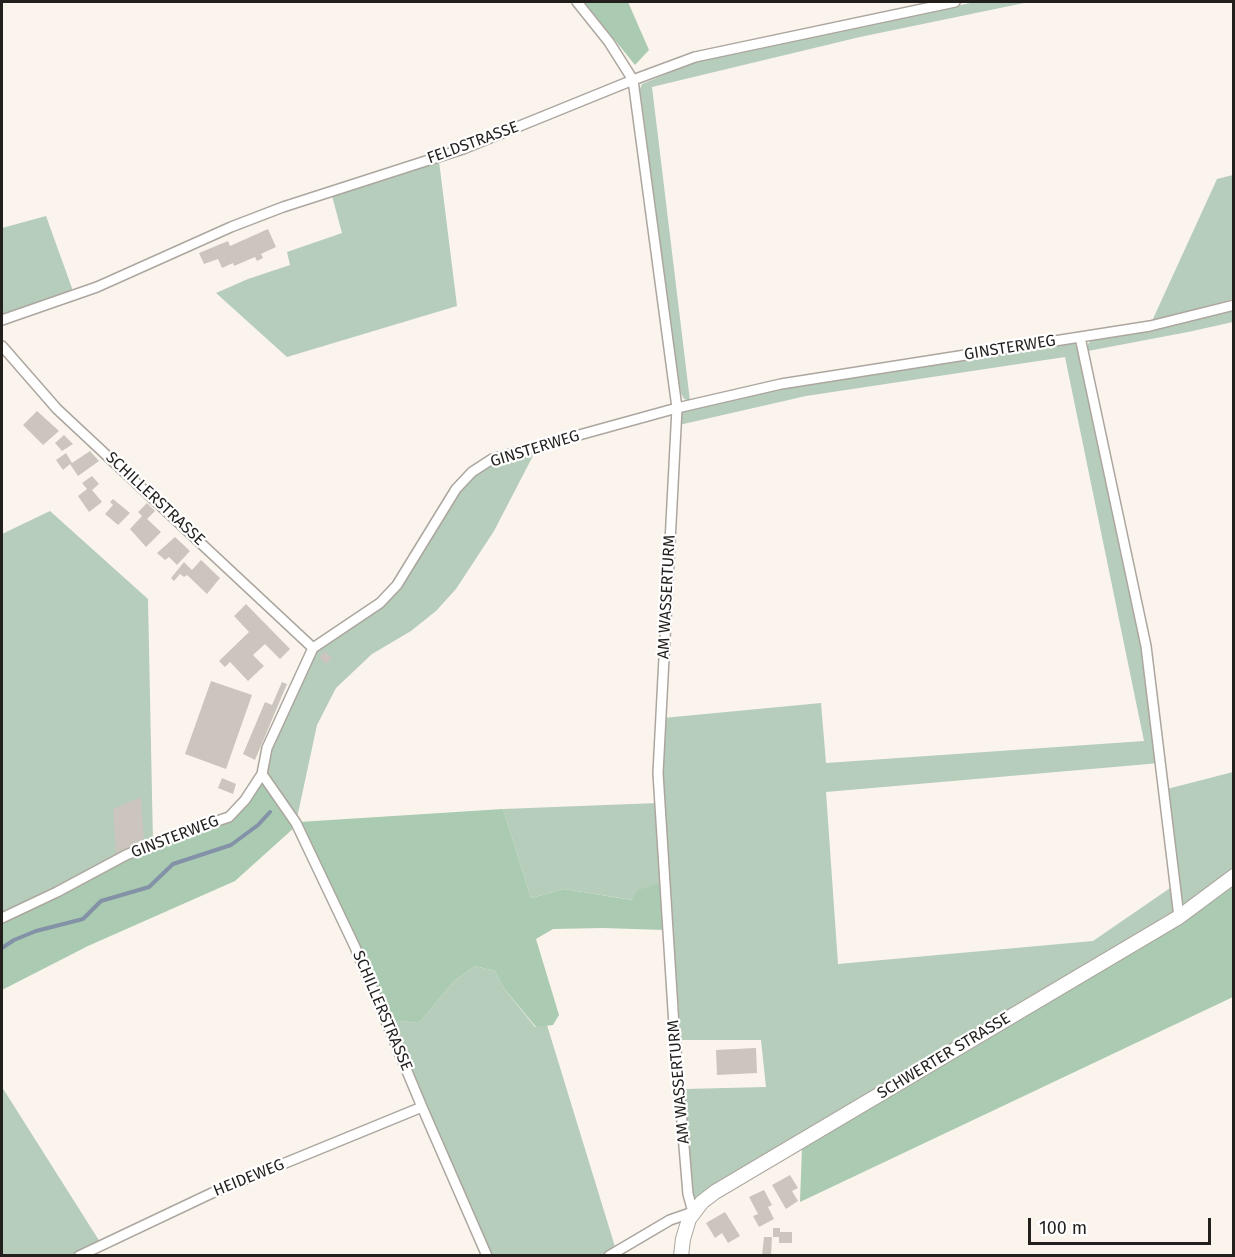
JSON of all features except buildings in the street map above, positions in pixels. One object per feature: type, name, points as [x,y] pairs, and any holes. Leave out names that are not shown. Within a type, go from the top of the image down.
[{"type":"main road","name":"SCHWERTER STRASSE","points":[[693,1212],[702,1202],[725,1186],[1179,916],[1233,876]]},
{"type":"main road","points":[[681,1256],[686,1228],[693,1212]]},
{"type":"street","name":"AM WASSERTURM","points":[[576,2],[609,42],[633,80],[677,408],[658,773],[675,1037],[688,1194],[693,1212]]},
{"type":"street","name":"FELDSTRASSE","points":[[2,320],[97,287],[231,227],[283,207],[463,149],[695,57],[955,2]]},
{"type":"street","name":"GINSTERWEG","points":[[2,918],[126,855],[229,817],[245,800],[262,774],[267,748],[313,648],[380,603],[397,585],[456,489],[472,472],[492,459],[677,408],[781,384],[1149,326],[1233,305]]},
{"type":"street","points":[[1080,337],[1146,646],[1179,916]]},
{"type":"street","name":"SCHILLERSTRASSE","points":[[2,346],[57,409],[313,648]]},
{"type":"street","name":"SCHILLERSTRASSE","points":[[262,774],[296,823],[355,947],[487,1256]]},
{"type":"street","name":"HEIDEWEG","points":[[79,1256],[212,1193],[422,1107]]},
{"type":"street","points":[[609,1256],[670,1220],[693,1212]]},
{"type":"green space","points":[[584,2],[628,2],[649,50],[635,65]]},
{"type":"green space","points":[[975,2],[1029,2],[860,37],[652,87],[690,401],[684,399],[678,379],[640,89],[642,84],[698,61]]},
{"type":"green space","points":[[439,161],[457,306],[287,357],[216,293],[290,265],[287,252],[342,233],[332,196]]},
{"type":"green space","points":[[1233,175],[1233,299],[1152,321],[1217,179]]},
{"type":"green space","points":[[46,216],[73,291],[2,314],[2,228]]},
{"type":"green space","points":[[1233,309],[1233,322],[1088,351],[1088,344],[1093,338]]},
{"type":"green space","points":[[1067,342],[1075,344],[1079,352],[1143,647],[1160,763],[826,792],[838,964],[1093,941],[1173,886],[1177,914],[693,1200],[685,1089],[766,1087],[761,1040],[681,1040],[661,773],[663,718],[821,703],[826,763],[1144,741],[1065,357],[806,396],[679,425],[683,411],[779,388]]},
{"type":"green space","points":[[536,450],[494,531],[456,589],[436,611],[411,631],[372,654],[336,688],[317,725],[297,818],[264,772],[270,748],[316,649],[382,605],[459,491],[477,472],[495,462]]},
{"type":"green space","points":[[50,511],[148,599],[153,843],[2,916],[2,534]]},
{"type":"green space","points":[[1233,772],[1233,871],[1180,910],[1167,789]]},
{"type":"green space","points":[[261,779],[295,827],[235,881],[88,946],[2,990],[2,921],[127,858],[230,819]]},
{"type":"green space","points":[[658,803],[661,883],[633,900],[564,889],[531,898],[503,809]]},
{"type":"green space","points":[[503,809],[531,898],[564,889],[632,900],[638,890],[661,883],[664,930],[553,929],[536,939],[559,1015],[553,1025],[536,1027],[503,987],[495,971],[475,966],[454,981],[419,1023],[399,1021],[390,1026],[299,822]]},
{"type":"green space","points":[[1233,881],[1233,997],[800,1202],[802,1147]]},
{"type":"green space","points":[[475,966],[495,971],[503,987],[535,1027],[547,1025],[616,1250],[605,1256],[491,1255],[390,1026],[399,1021],[419,1023],[454,981]]},
{"type":"green space","points":[[2,1087],[100,1242],[73,1255],[2,1255]]},
{"type":"waterway","points":[[2,948],[36,931],[83,919],[101,901],[149,887],[173,864],[231,845],[258,825],[270,812]]}]
